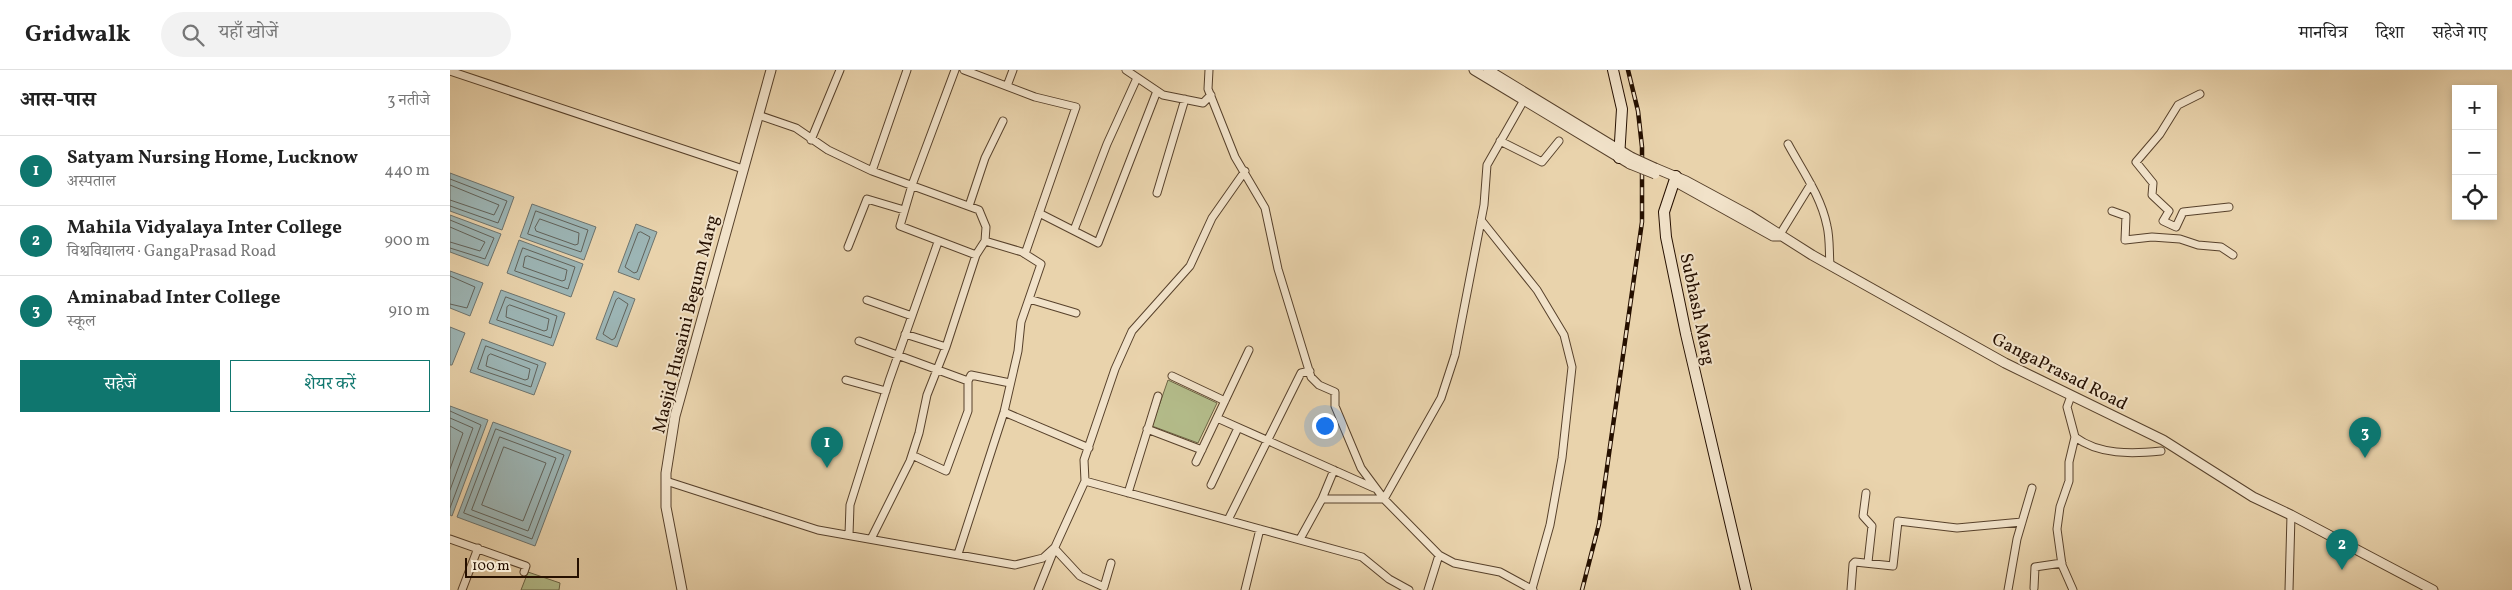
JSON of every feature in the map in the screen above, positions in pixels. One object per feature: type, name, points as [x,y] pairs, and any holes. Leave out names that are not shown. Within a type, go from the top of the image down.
[{"type":"main road","points":[[1614,70],[1622,109],[1619,154]]},
{"type":"main road","name":"Subhash Marg","points":[[1676,179],[1664,212],[1666,237],[1686,334],[1746,590]]},
{"type":"street","name":"Masjid Husaini Begum Marg","points":[[682,590],[666,507],[666,481],[675,416],[771,70]]},
{"type":"street","points":[[812,140],[840,70]]},
{"type":"street","points":[[872,171],[907,70]]},
{"type":"street","points":[[955,70],[912,185],[904,210],[901,228],[976,255]]},
{"type":"street","points":[[964,70],[1035,97],[1076,107],[1025,254]]},
{"type":"street","points":[[1007,86],[1013,70]]},
{"type":"street","points":[[1126,70],[1162,95],[1203,103],[1211,95]]},
{"type":"street","points":[[1209,70],[1208,89],[1236,157],[1265,208],[1278,269],[1311,377],[1319,385],[1335,392],[1335,406],[1361,468],[1384,499],[1439,555],[1454,563],[1500,572],[1533,590],[1550,525],[1562,458],[1572,367],[1564,335],[1537,290],[1481,220]]},
{"type":"street","points":[[1474,70],[1619,154]]},
{"type":"street","points":[[1488,70],[1630,161],[1676,179]]},
{"type":"street","points":[[450,71],[743,169]]},
{"type":"street","points":[[1074,230],[1107,144],[1137,78]]},
{"type":"street","points":[[1039,213],[1098,243],[1156,91]]},
{"type":"street","points":[[2176,227],[2163,221],[2169,211],[2152,195],[2153,183],[2136,162],[2160,134],[2178,105],[2200,94]]},
{"type":"street","points":[[1157,193],[1185,99]]},
{"type":"street","points":[[1384,499],[1441,398],[1455,355],[1481,220],[1487,165],[1524,100]]},
{"type":"street","points":[[758,115],[796,128],[812,140],[872,171],[979,210],[986,227],[985,241],[976,255],[946,347],[927,395],[912,455],[871,539]]},
{"type":"street","points":[[969,206],[986,158],[1003,121]]},
{"type":"street","points":[[1500,141],[1542,162],[1559,141]]},
{"type":"street","points":[[1788,144],[1810,184],[1827,226],[1830,265]]},
{"type":"street","points":[[1038,590],[1085,481],[1084,460],[1115,370],[1132,331],[1190,266],[1212,218],[1244,171]]},
{"type":"street","name":"GangaPrasad Road","points":[[1676,179],[1768,226],[1779,236],[2005,363],[2163,440],[2253,497],[2433,590]]},
{"type":"street","points":[[1779,236],[1810,184]]},
{"type":"street","points":[[848,247],[867,199],[904,210]]},
{"type":"street","points":[[2173,239],[2183,212],[2229,207]]},
{"type":"street","points":[[2112,211],[2126,216],[2125,240],[2152,237],[2173,239],[2198,246],[2221,247],[2233,255]]},
{"type":"street","points":[[958,554],[1004,412],[1018,351],[1021,322],[1041,264],[1025,254],[985,241]]},
{"type":"street","points":[[848,536],[850,505],[905,334],[938,242]]},
{"type":"street","points":[[1029,299],[1076,312]]},
{"type":"street","points":[[867,300],[912,316]]},
{"type":"street","points":[[905,334],[946,347]]},
{"type":"street","points":[[859,342],[968,381]]},
{"type":"street","points":[[1196,462],[1249,350]]},
{"type":"street","points":[[1228,520],[1301,373],[1310,371]]},
{"type":"street","points":[[912,455],[946,471],[968,411],[968,381],[971,375],[1010,383]]},
{"type":"street","points":[[1172,376],[1225,401]]},
{"type":"street","points":[[846,380],[886,391]]},
{"type":"street","points":[[1128,493],[1158,396]]},
{"type":"street","points":[[2071,396],[2066,407],[2075,438],[2069,462],[2069,481],[2060,507],[2057,529],[2062,564],[2073,590]]},
{"type":"street","points":[[1004,412],[1089,448]]},
{"type":"street","points":[[1217,418],[1376,489]]},
{"type":"street","points":[[1211,484],[1238,428]]},
{"type":"street","points":[[1148,429],[1202,450]]},
{"type":"street","points":[[2075,438],[2099,449],[2125,454],[2161,451]]},
{"type":"street","points":[[1300,539],[1322,499],[1334,470]]},
{"type":"street","points":[[666,481],[818,530],[1015,565],[1043,558],[1055,548]]},
{"type":"street","points":[[1085,481],[1362,557],[1389,579],[1409,590]]},
{"type":"street","points":[[2008,590],[2022,522],[2032,488]]},
{"type":"street","points":[[1866,493],[1863,516],[1872,526],[1868,562]]},
{"type":"street","points":[[1322,499],[1384,499]]},
{"type":"street","points":[[2289,590],[2291,515]]},
{"type":"street","points":[[1851,590],[1853,564],[1855,562],[1893,566],[1898,521],[1957,528],[2022,522]]},
{"type":"street","points":[[1245,590],[1260,528]]},
{"type":"street","points":[[450,539],[526,566],[524,572]]},
{"type":"street","points":[[462,590],[478,548]]},
{"type":"street","points":[[1055,548],[1080,576],[1104,587],[1111,563]]},
{"type":"street","points":[[1428,590],[1439,555]]},
{"type":"street","points":[[2034,588],[2035,567],[2062,564]]},
{"type":"green space","points":[[1168,380],[1217,403],[1198,443],[1152,426]]},
{"type":"green space","points":[[528,572],[560,583],[559,590],[521,590]]},
{"type":"water","points":[[450,173],[514,197],[502,230],[450,211]]},
{"type":"water","points":[[532,204],[596,227],[584,260],[520,237]]},
{"type":"water","points":[[450,215],[501,234],[488,266],[450,252]]},
{"type":"water","points":[[636,224],[657,232],[639,280],[618,272]]},
{"type":"water","points":[[519,240],[583,264],[571,297],[507,273]]},
{"type":"water","points":[[450,271],[483,283],[470,316],[450,308]]},
{"type":"water","points":[[501,290],[565,313],[553,346],[489,323]]},
{"type":"water","points":[[614,291],[635,299],[617,347],[596,339]]},
{"type":"water","points":[[450,327],[465,333],[452,365],[450,365]]},
{"type":"water","points":[[482,339],[546,363],[534,395],[470,372]]},
{"type":"water","points":[[450,406],[488,420],[452,516],[450,515]]},
{"type":"water","points":[[493,422],[571,451],[535,546],[457,517]]},
{"type":"railway","points":[[1582,590],[1599,524],[1642,222],[1642,147],[1638,111],[1628,70]]},
{"type":"place","name":"Aminabad Inter College","points":[[2365,458]]},
{"type":"place","name":"Satyam Nursing Home, Lucknow","points":[[827,468]]},
{"type":"place","name":"Mahila Vidyalaya Inter College","points":[[2342,570]]}]
